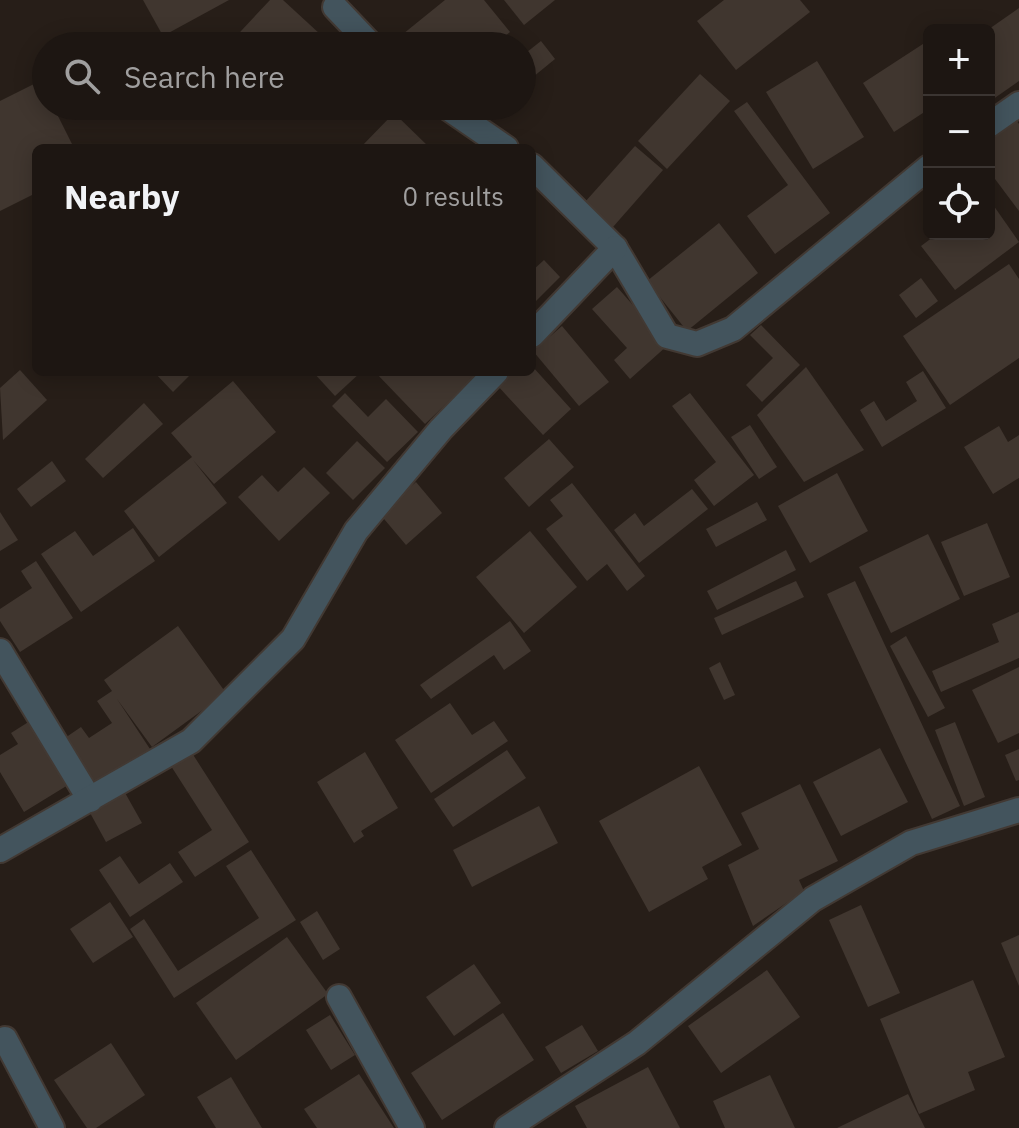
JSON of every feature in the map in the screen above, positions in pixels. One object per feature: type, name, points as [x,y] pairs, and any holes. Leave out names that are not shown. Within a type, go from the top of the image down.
[{"type":"street","points":[[335,7],[359,32]]},
{"type":"street","points":[[995,121],[1019,104]]},
{"type":"street","points":[[465,120],[500,144]]},
{"type":"street","points":[[536,170],[615,248],[667,336],[697,344],[733,329],[928,168]]},
{"type":"street","points":[[536,331],[615,248]]},
{"type":"street","points":[[0,850],[191,741],[293,639],[356,531],[441,429],[492,376]]},
{"type":"street","points":[[0,651],[90,800]]},
{"type":"street","points":[[507,1128],[637,1043],[813,899],[911,843],[1019,810]]},
{"type":"street","points":[[339,997],[412,1128]]},
{"type":"street","points":[[5,1039],[52,1128]]},
{"type":"building","points":[[143,0],[229,0],[170,32],[161,32]]},
{"type":"building","points":[[270,0],[283,0],[318,32],[240,32]]},
{"type":"building","points":[[445,0],[484,0],[510,32],[405,32]]},
{"type":"building","points":[[504,0],[555,0],[524,25]]},
{"type":"building","points":[[724,0],[800,0],[810,12],[736,70],[697,21]]},
{"type":"building","points":[[1019,8],[1019,81],[995,98],[995,96],[995,25]]},
{"type":"building","points":[[541,41],[555,59],[536,75],[536,45]]},
{"type":"building","points":[[923,44],[923,113],[894,132],[863,83]]},
{"type":"building","points":[[817,61],[864,137],[813,169],[766,92]]},
{"type":"building","points":[[700,74],[730,101],[667,169],[638,141]]},
{"type":"building","points":[[32,85],[32,120],[60,120],[72,144],[32,144],[32,195],[0,211],[0,101]]},
{"type":"building","points":[[747,102],[830,213],[775,254],[747,216],[788,185],[734,111]]},
{"type":"building","points":[[1014,117],[1019,124],[1019,211],[995,179],[995,131]]},
{"type":"building","points":[[387,120],[401,120],[426,144],[364,144]]},
{"type":"building","points":[[635,146],[663,170],[613,227],[585,202]]},
{"type":"building","points":[[995,208],[1019,242],[955,290],[921,246],[929,240],[995,240]]},
{"type":"building","points":[[719,223],[758,273],[687,331],[647,281]]},
{"type":"building","points":[[544,260],[560,277],[536,301],[536,267]]},
{"type":"building","points":[[1009,264],[1019,279],[1019,358],[950,405],[903,336]]},
{"type":"building","points":[[921,278],[938,301],[916,318],[899,295]]},
{"type":"building","points":[[617,287],[668,345],[630,379],[614,360],[627,348],[592,309]]},
{"type":"building","points":[[761,325],[800,365],[762,402],[746,385],[773,358],[750,335]]},
{"type":"building","points":[[562,326],[609,382],[579,406],[536,355],[536,348]]},
{"type":"building","points":[[806,367],[864,450],[804,482],[757,415]]},
{"type":"building","points":[[20,370],[47,400],[3,440],[0,388]]},
{"type":"building","points":[[536,370],[571,409],[543,435],[497,385],[507,376],[536,376]]},
{"type":"building","points":[[923,371],[946,408],[882,447],[860,410],[874,401],[886,421],[917,401],[906,382]]},
{"type":"building","points":[[158,376],[189,376],[173,392]]},
{"type":"building","points":[[317,376],[357,376],[335,396]]},
{"type":"building","points":[[379,376],[476,376],[425,424]]},
{"type":"building","points":[[233,381],[276,432],[214,484],[193,460],[227,503],[159,557],[124,511],[192,457],[171,433]]},
{"type":"building","points":[[345,393],[368,417],[386,399],[418,432],[387,462],[332,406]]},
{"type":"building","points":[[690,393],[754,475],[714,506],[694,480],[716,462],[672,406]]},
{"type":"building","points":[[144,403],[163,424],[103,478],[85,459]]},
{"type":"building","points":[[750,425],[777,467],[759,479],[731,437]]},
{"type":"building","points":[[999,426],[1008,442],[1019,435],[1019,478],[993,494],[964,447]]},
{"type":"building","points":[[549,439],[574,467],[529,507],[504,478]]},
{"type":"building","points":[[357,441],[385,468],[353,500],[326,473]]},
{"type":"building","points":[[52,461],[66,481],[31,507],[17,489]]},
{"type":"building","points":[[304,467],[330,493],[279,541],[238,497],[262,475],[278,492]]},
{"type":"building","points":[[837,473],[868,531],[810,563],[778,506]]},
{"type":"building","points":[[416,482],[442,513],[406,545],[379,513]]},
{"type":"building","points":[[572,483],[645,576],[627,591],[607,564],[587,581],[546,529],[563,516],[550,500]]},
{"type":"building","points":[[692,489],[708,509],[639,563],[614,530],[635,513],[644,526]]},
{"type":"building","points":[[757,502],[767,520],[716,547],[706,529]]},
{"type":"building","points":[[0,512],[18,540],[0,551]]},
{"type":"building","points":[[987,523],[1010,577],[964,596],[941,542]]},
{"type":"building","points":[[133,528],[155,561],[81,612],[41,554],[75,531],[93,556]]},
{"type":"building","points":[[530,531],[577,587],[524,633],[476,577]]},
{"type":"building","points":[[928,534],[960,599],[891,633],[859,567]]},
{"type":"building","points":[[786,550],[796,570],[717,610],[707,591]]},
{"type":"building","points":[[36,561],[73,618],[20,652],[0,621],[0,609],[32,588],[21,571]]},
{"type":"building","points":[[796,581],[804,597],[722,635],[714,618]]},
{"type":"building","points":[[855,581],[960,806],[932,819],[827,594]]},
{"type":"building","points":[[1019,612],[1019,658],[941,692],[932,671],[999,642],[992,624]]},
{"type":"building","points":[[510,621],[531,651],[504,670],[494,655],[431,699],[420,685]]},
{"type":"building","points":[[178,626],[226,693],[152,747],[117,699],[150,749],[92,787],[62,740],[81,727],[89,738],[112,723],[97,701],[112,691],[104,680]]},
{"type":"building","points":[[906,636],[945,708],[928,717],[890,646]]},
{"type":"building","points":[[720,662],[735,695],[724,700],[709,668]]},
{"type":"building","points":[[1019,667],[1019,733],[998,743],[972,690]]},
{"type":"building","points":[[450,703],[472,735],[494,721],[508,741],[431,793],[395,740]]},
{"type":"building","points":[[30,721],[68,785],[24,812],[0,772],[0,755],[18,744],[11,733]]},
{"type":"building","points":[[955,722],[985,797],[964,806],[935,730]]},
{"type":"building","points":[[880,748],[908,802],[841,836],[813,782]]},
{"type":"building","points":[[1019,749],[1019,780],[1016,781],[1005,755]]},
{"type":"building","points":[[507,750],[526,778],[453,827],[434,799]]},
{"type":"building","points":[[365,752],[398,808],[361,831],[364,836],[354,843],[317,782]]},
{"type":"building","points":[[192,753],[249,842],[195,877],[178,852],[212,830],[171,766]]},
{"type":"building","points":[[699,766],[742,845],[702,867],[708,879],[649,912],[599,821]]},
{"type":"building","points":[[800,784],[838,861],[799,880],[804,891],[753,926],[728,865],[759,849],[741,813]]},
{"type":"building","points":[[124,791],[142,823],[106,842],[89,811]]},
{"type":"building","points":[[539,806],[558,843],[472,887],[453,850]]},
{"type":"building","points":[[251,850],[296,920],[174,998],[130,929],[144,919],[178,971],[259,918],[226,866]]},
{"type":"building","points":[[120,856],[139,884],[170,863],[183,882],[130,917],[99,870]]},
{"type":"building","points":[[110,902],[133,937],[93,963],[70,929]]},
{"type":"building","points":[[861,905],[900,993],[868,1007],[829,920]]},
{"type":"building","points":[[317,911],[340,949],[323,960],[300,922]]},
{"type":"building","points":[[1019,935],[1019,986],[1001,943]]},
{"type":"building","points":[[287,937],[328,994],[236,1060],[196,1003]]},
{"type":"building","points":[[474,964],[501,1003],[454,1036],[426,997]]},
{"type":"building","points":[[767,970],[800,1017],[721,1073],[688,1026]]},
{"type":"building","points":[[973,980],[1005,1057],[968,1072],[975,1090],[919,1114],[880,1019]]},
{"type":"building","points":[[503,1013],[534,1060],[442,1120],[411,1073]]},
{"type":"building","points":[[330,1015],[355,1055],[331,1070],[306,1030]]},
{"type":"building","points":[[582,1025],[598,1051],[561,1073],[545,1047]]},
{"type":"building","points":[[111,1043],[145,1095],[96,1128],[87,1128],[54,1080]]},
{"type":"building","points":[[648,1067],[680,1128],[587,1128],[575,1106]]},
{"type":"building","points":[[359,1074],[394,1128],[317,1128],[304,1109]]},
{"type":"building","points":[[770,1075],[795,1128],[725,1128],[713,1101]]},
{"type":"building","points":[[231,1077],[262,1128],[216,1128],[197,1097]]},
{"type":"building","points":[[908,1094],[925,1128],[837,1128]]}]
